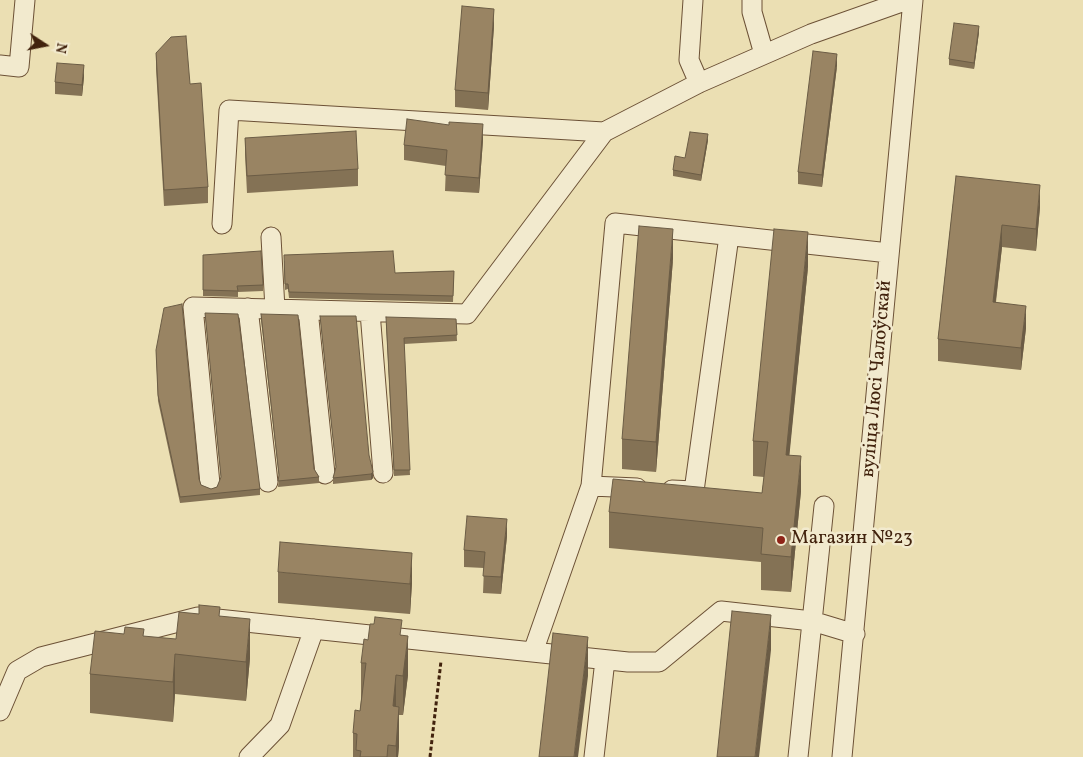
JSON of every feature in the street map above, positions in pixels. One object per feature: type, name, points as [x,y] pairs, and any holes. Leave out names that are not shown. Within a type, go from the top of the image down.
[{"type":"street","points":[[0,66],[19,67],[25,0]]},
{"type":"street","points":[[693,0],[689,60],[699,83]]},
{"type":"street","points":[[752,0],[752,12],[764,54]]},
{"type":"street","points":[[210,484],[193,307],[467,314],[604,132],[699,83],[764,54],[812,34],[907,0]]},
{"type":"street","name":"вуліца Люсі Чалоўскай","points":[[842,757],[913,0]]},
{"type":"street","points":[[222,224],[229,110],[604,132]]},
{"type":"street","points":[[533,652],[590,486],[615,223],[889,253]]},
{"type":"street","points":[[590,486],[694,491],[729,236]]},
{"type":"street","points":[[271,237],[275,309]]},
{"type":"street","points":[[248,308],[268,482]]},
{"type":"street","points":[[308,310],[325,474]]},
{"type":"street","points":[[370,312],[383,473]]},
{"type":"street","points":[[798,757],[824,506]]},
{"type":"street","points":[[0,711],[17,671],[42,657],[198,617],[605,660],[659,662],[721,611],[812,621],[855,634]]},
{"type":"street","points":[[249,757],[280,725],[314,629]]},
{"type":"street","points":[[594,757],[605,660]]},
{"type":"path","points":[[430,757],[443,642]]},
{"type":"building","points":[[462,6],[494,9],[488,93],[455,90]]},
{"type":"building","points":[[954,23],[979,26],[974,63],[949,59]]},
{"type":"building","points":[[186,36],[190,84],[201,83],[208,187],[164,190],[156,53],[171,37]]},
{"type":"building","points":[[813,51],[837,54],[822,175],[798,172]]},
{"type":"building","points":[[57,63],[84,65],[82,85],[55,82]]},
{"type":"building","points":[[407,119],[449,125],[449,122],[483,124],[479,178],[445,175],[447,150],[404,145]]},
{"type":"building","points":[[356,131],[358,169],[247,176],[245,138]]},
{"type":"building","points":[[690,132],[708,134],[701,175],[673,170],[675,156],[685,158]]},
{"type":"building","points":[[956,176],[1040,185],[1036,229],[1002,225],[993,302],[1026,306],[1021,348],[938,339]]},
{"type":"building","points":[[639,226],[673,229],[656,442],[622,439]]},
{"type":"building","points":[[774,229],[808,232],[786,455],[801,456],[791,557],[761,554],[763,528],[609,512],[613,479],[762,493],[768,442],[753,441]]},
{"type":"building","points":[[261,251],[263,285],[237,286],[238,291],[203,290],[203,255]]},
{"type":"building","points":[[393,251],[395,273],[454,271],[453,296],[289,292],[288,284],[285,284],[284,255]]},
{"type":"building","points":[[182,304],[201,485],[211,489],[217,487],[221,477],[205,313],[238,314],[260,489],[180,497],[158,395],[156,350],[164,308]]},
{"type":"building","points":[[261,314],[298,315],[314,469],[319,477],[278,481],[279,475]]},
{"type":"building","points":[[320,316],[356,316],[369,455],[373,472],[371,474],[333,478],[336,467]]},
{"type":"building","points":[[386,317],[456,319],[457,335],[404,338],[410,470],[394,470]]},
{"type":"building","points":[[467,516],[507,519],[501,577],[483,576],[485,552],[464,550]]},
{"type":"building","points":[[280,542],[412,553],[410,584],[278,572]]},
{"type":"building","points":[[199,605],[220,607],[219,616],[250,619],[246,662],[175,654],[173,682],[90,674],[95,631],[124,634],[125,627],[144,629],[143,636],[176,639],[179,612],[199,614]]},
{"type":"building","points":[[732,611],[771,615],[755,757],[717,757]]},
{"type":"building","points":[[375,617],[402,620],[400,635],[408,636],[403,676],[396,675],[393,706],[399,707],[396,746],[388,745],[387,757],[360,757],[361,751],[356,750],[357,734],[353,733],[355,710],[360,711],[366,663],[361,663],[364,639],[368,640],[370,624],[374,624]]},
{"type":"building","points":[[553,633],[588,637],[574,757],[539,757]]},
{"type":"place","name":"Магазин №23","points":[[781,540]]}]
